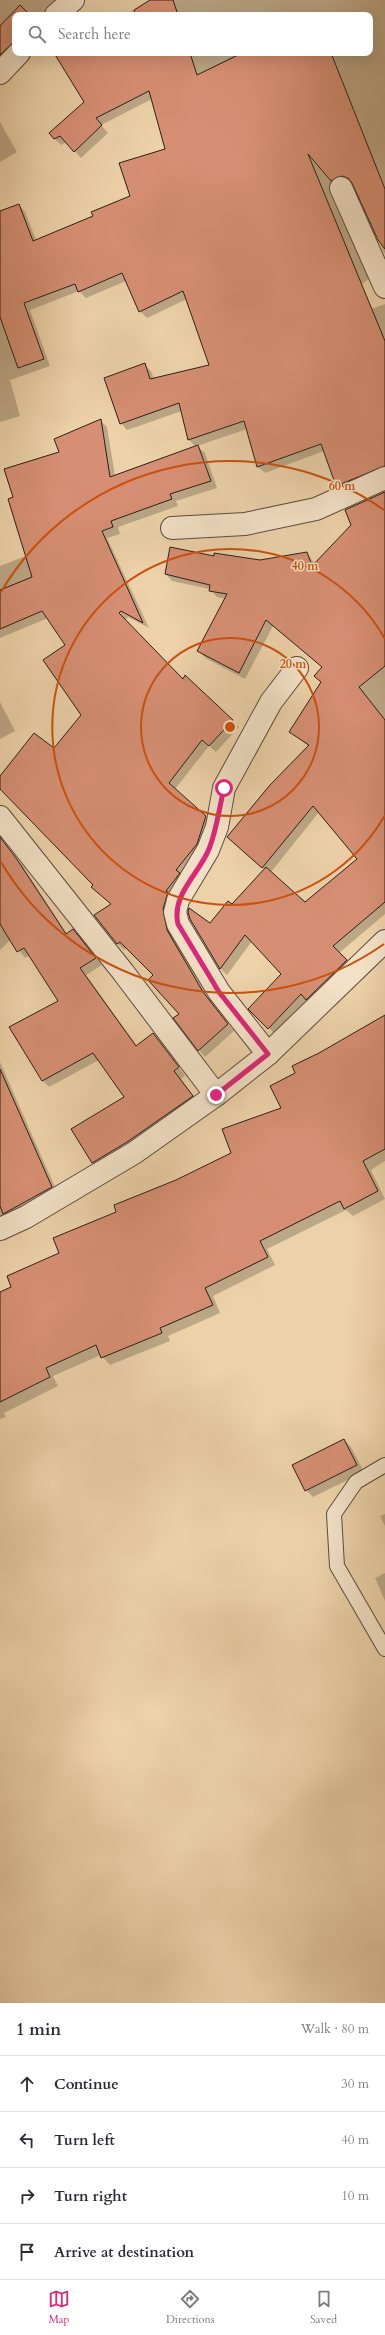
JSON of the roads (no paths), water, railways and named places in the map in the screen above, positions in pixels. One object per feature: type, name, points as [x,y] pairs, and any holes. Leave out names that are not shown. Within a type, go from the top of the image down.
[{"type":"street","points":[[59,12],[73,0]]},
{"type":"street","points":[[0,73],[16,56]]},
{"type":"street","points":[[341,188],[385,287]]},
{"type":"street","points":[[172,528],[244,524],[316,509],[385,478]]},
{"type":"street","points":[[268,1054],[219,992],[178,924],[175,912],[178,900],[208,850],[217,828],[224,788],[271,702],[297,668]]},
{"type":"street","points":[[0,817],[123,972],[216,1095]]},
{"type":"street","points":[[0,1229],[26,1218],[134,1153],[216,1095],[268,1054],[385,942]]},
{"type":"lane","points":[[385,1465],[356,1482],[334,1514],[337,1566],[385,1649]]}]
